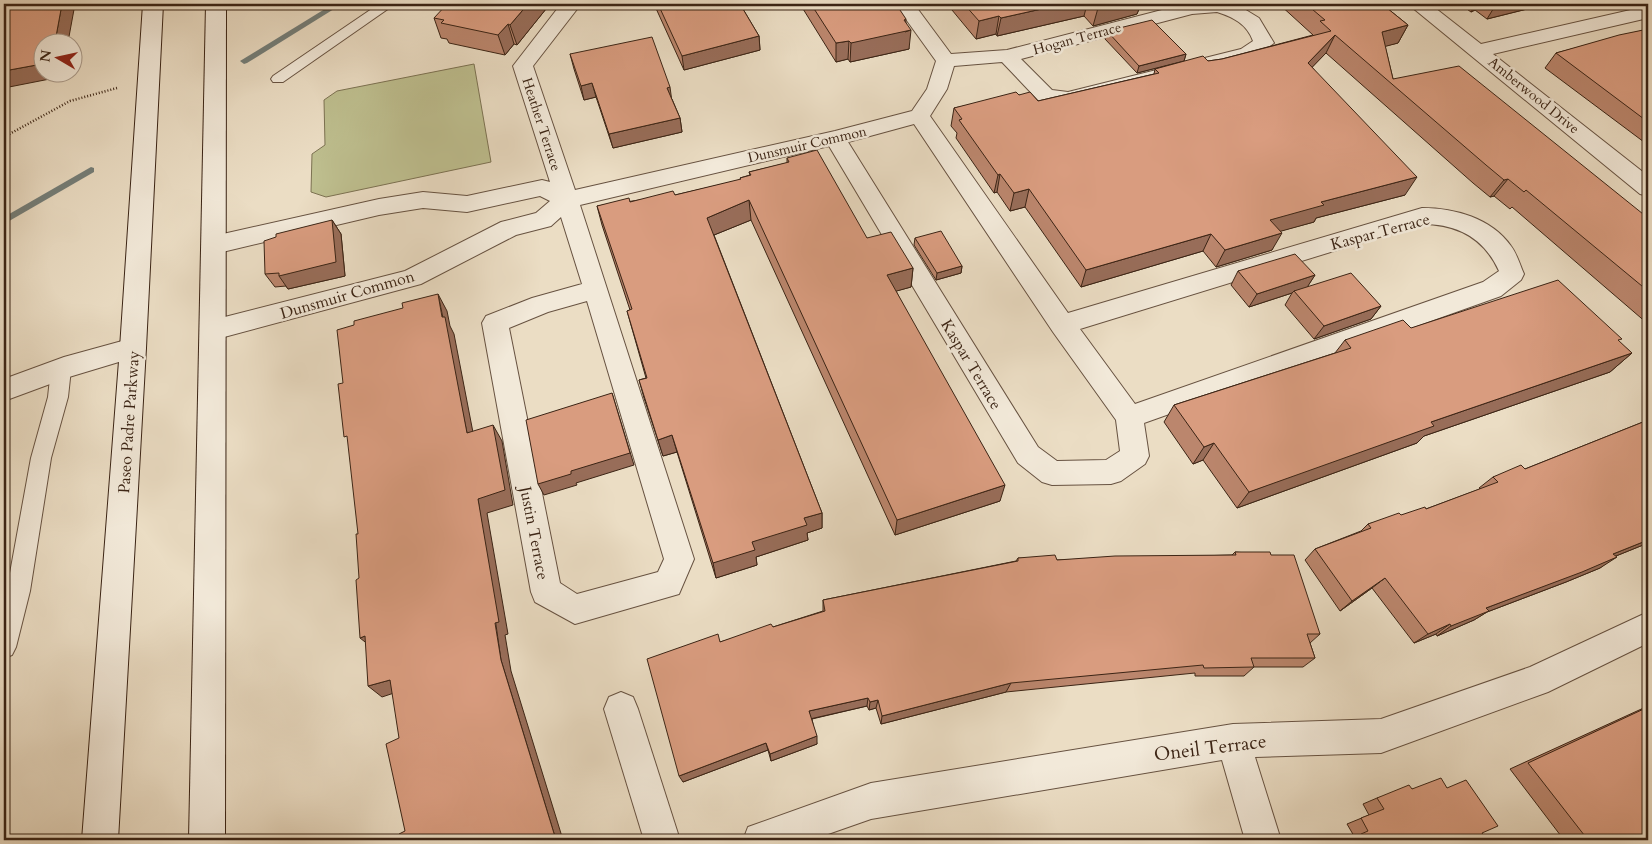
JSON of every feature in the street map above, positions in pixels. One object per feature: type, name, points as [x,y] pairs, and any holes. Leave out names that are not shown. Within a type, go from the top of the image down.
[{"type":"street","name":"Paseo Padre Parkway","points":[[100,840],[134,348],[154,4]]},
{"type":"street","points":[[207,840],[216,4]]},
{"type":"street","name":"Heather Terrace","points":[[566,200],[523,66],[571,4]]},
{"type":"street","points":[[904,4],[946,61],[937,89],[918,116]]},
{"type":"street","name":"Amberwood Drive","points":[[1418,4],[1648,188]]},
{"type":"street","name":"Hogan Terrace","points":[[946,61],[1007,56],[1191,8],[1218,6],[1240,13],[1260,29],[1264,43],[1248,53],[1068,98],[1046,96],[1007,56]]},
{"type":"street","points":[[1479,51],[1648,12]]},
{"type":"street","name":"Dunsmuir Common","points":[[213,330],[412,278],[509,228],[543,220],[566,200],[835,138],[918,116]]},
{"type":"street","name":"Kaspar Terrace","points":[[835,138],[1028,455],[1052,473],[1111,472],[1135,456],[1129,417],[1062,325],[918,116]]},
{"type":"street","points":[[214,246],[379,207],[423,200],[467,204],[542,188],[566,200]]},
{"type":"street","name":"Justin Terrace","points":[[566,200],[596,289],[679,559],[668,584],[575,609],[546,592],[495,323],[541,305],[596,289]]},
{"type":"street","points":[[467,204],[475,244]]},
{"type":"street","name":"Kaspar Terrace","points":[[1062,325],[1422,216],[1445,216],[1475,227],[1502,251],[1512,274],[1492,289],[1129,417]]},
{"type":"street","points":[[4,390],[60,369],[134,348]]},
{"type":"street","name":"Oneil Terrace","points":[[761,840],[871,801],[1232,741],[1381,736],[1536,682],[1648,627]]},
{"type":"street","points":[[621,709],[662,840]]},
{"type":"street","points":[[1232,741],[1263,840]]},
{"type":"lane","points":[[278,79],[388,4]]},
{"type":"lane","points":[[4,647],[19,591],[40,458],[58,397],[60,369]]},
{"type":"path","points":[[4,137],[70,101],[149,81]]},
{"type":"green space","points":[[474,64],[491,162],[326,197],[311,192],[312,154],[325,145],[324,100],[337,91]]},
{"type":"building","points":[[4,4],[62,4],[57,32],[32,32],[32,66],[4,71]]},
{"type":"building","points":[[447,4],[528,4],[510,25],[508,24],[498,35],[441,23],[444,20],[434,18]]},
{"type":"building","points":[[658,4],[740,4],[759,36],[682,56]]},
{"type":"building","points":[[811,4],[896,4],[911,30],[851,43],[849,41],[836,43]]},
{"type":"building","points":[[964,4],[1064,4],[979,21]]},
{"type":"building","points":[[1093,4],[1114,4],[1098,8]]},
{"type":"building","points":[[1306,4],[1382,4],[1408,25],[1382,32],[1393,79],[1459,66],[1648,218],[1648,291],[1526,190],[1524,192],[1508,179],[1504,180],[1335,35],[1308,63],[1417,177],[1321,202],[1324,205],[1270,220],[1282,233],[1225,250],[1211,234],[1086,270],[1029,189],[1014,193],[1000,174],[998,175],[959,120],[962,119],[954,108],[1016,92],[1019,95],[1030,92],[1038,101],[1159,73],[1155,69],[1203,56],[1208,61],[1222,59],[1331,31],[1320,21],[1325,20]]},
{"type":"building","points":[[1152,20],[1186,54],[1139,66],[1107,31]]},
{"type":"building","points":[[1648,29],[1648,122],[1556,53],[1619,35]]},
{"type":"building","points":[[652,37],[670,87],[667,88],[680,118],[609,134],[592,83],[581,86],[570,54]]},
{"type":"building","points":[[817,150],[867,238],[891,232],[913,268],[887,275],[1005,485],[897,520],[749,200],[707,218],[822,513],[804,518],[807,525],[752,542],[755,550],[713,563],[672,435],[658,440],[639,380],[647,378],[627,311],[632,309],[597,206],[629,198],[630,202],[673,191],[675,195],[741,179],[751,175],[749,172],[789,162],[787,158]]},
{"type":"building","points":[[332,220],[336,262],[279,276],[279,273],[265,274],[264,241],[276,237],[276,234]]},
{"type":"building","points":[[941,231],[962,266],[937,273],[915,238]]},
{"type":"building","points":[[1295,254],[1315,275],[1257,294],[1238,271]]},
{"type":"building","points":[[1351,273],[1381,306],[1324,326],[1294,291]]},
{"type":"building","points":[[1558,280],[1622,339],[1618,340],[1632,353],[1431,422],[1434,426],[1249,492],[1214,443],[1204,447],[1174,405],[1351,348],[1345,340],[1403,320],[1411,328]]},
{"type":"building","points":[[438,294],[442,317],[445,317],[467,433],[493,425],[505,490],[478,499],[499,622],[495,623],[501,660],[556,840],[401,840],[399,834],[405,831],[386,744],[399,738],[390,680],[368,686],[365,636],[360,638],[356,580],[359,578],[356,534],[358,534],[347,436],[344,437],[338,384],[343,383],[337,330],[354,325],[354,321],[403,308],[402,303]]},
{"type":"building","points":[[612,393],[630,453],[571,471],[571,474],[538,484],[526,420]]},
{"type":"building","points":[[1648,420],[1648,540],[1613,554],[1617,557],[1486,608],[1489,611],[1451,626],[1450,624],[1428,634],[1385,578],[1352,601],[1315,549],[1371,528],[1368,524],[1399,513],[1401,515],[1425,507],[1426,509],[1498,482],[1493,477],[1521,465],[1525,469]]},
{"type":"building","points":[[1235,552],[1270,552],[1271,555],[1294,555],[1320,634],[1307,634],[1315,658],[1251,658],[1254,667],[1204,668],[1203,665],[1011,683],[882,716],[878,700],[870,702],[868,698],[809,711],[817,736],[770,754],[766,743],[679,776],[647,659],[718,634],[720,642],[771,624],[773,627],[825,611],[823,600],[1018,561],[1018,558],[1055,555],[1057,560],[1115,556],[1236,555]]},
{"type":"building","points":[[1648,707],[1648,840],[1588,840],[1528,763]]},
{"type":"building","points":[[1441,778],[1447,788],[1466,780],[1498,826],[1482,833],[1487,840],[1357,840],[1363,838],[1361,834],[1368,831],[1361,818],[1384,809],[1377,798],[1409,785],[1412,789]]},
{"type":"waterway","points":[[244,61],[338,4]]},
{"type":"waterway","points":[[4,221],[91,170]]}]
